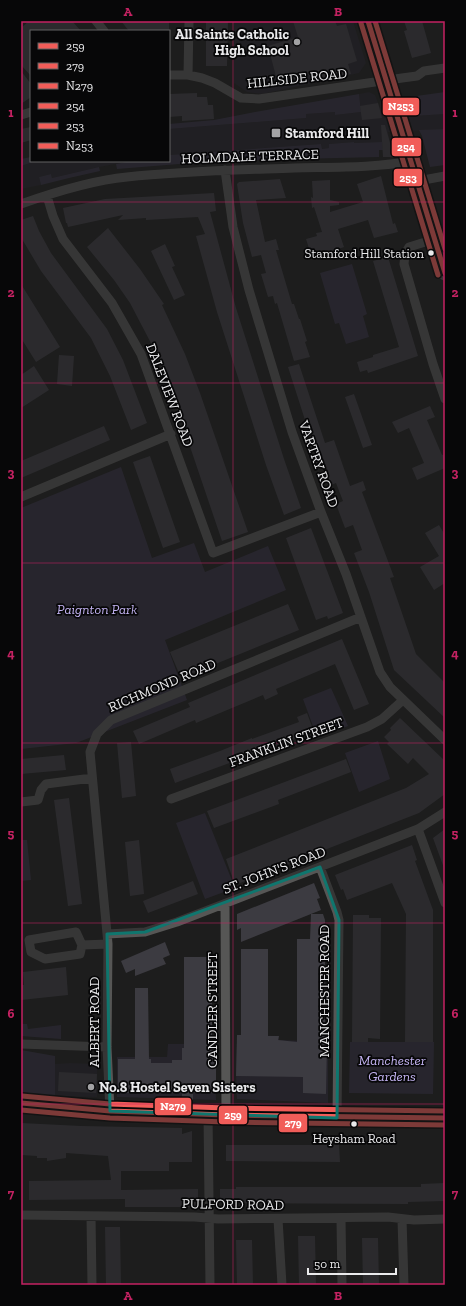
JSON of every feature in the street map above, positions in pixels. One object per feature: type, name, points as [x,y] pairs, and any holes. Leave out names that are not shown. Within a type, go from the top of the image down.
[{"type":"highway","points":[[21,1103],[110,1111],[337,1118],[445,1118]]},
{"type":"main road","points":[[368,21],[445,273]]},
{"type":"street","points":[[96,21],[103,30]]},
{"type":"street","points":[[188,75],[189,21]]},
{"type":"street","name":"HILLSIDE ROAD","points":[[170,75],[188,75],[215,83],[241,98],[259,99],[417,76],[424,72],[445,68]]},
{"type":"street","name":"HOLMDALE TERRACE","points":[[21,204],[92,184],[126,177],[225,170],[392,164],[412,161]]},
{"type":"street","name":"VARTRY ROAD","points":[[225,170],[233,227],[292,432],[320,512],[361,617],[380,672],[403,700],[445,740]]},
{"type":"street","points":[[418,181],[445,176]]},
{"type":"street","name":"DALEVIEW ROAD","points":[[47,196],[53,216],[63,239],[112,303],[141,354],[213,553],[320,512]]},
{"type":"street","points":[[435,239],[409,247],[405,254],[404,264],[433,364],[445,399]]},
{"type":"street","points":[[21,497],[171,434]]},
{"type":"street","name":"RICHMOND ROAD","points":[[107,934],[90,752],[97,734],[111,720],[361,617]]},
{"type":"street","name":"FRANKLIN STREET","points":[[171,800],[367,727],[382,720],[403,700]]},
{"type":"street","points":[[21,802],[38,800],[41,790],[46,784],[92,778]]},
{"type":"street","name":"ST. JOHN'S ROAD","points":[[107,934],[145,932],[178,922],[418,829],[445,812]]},
{"type":"street","points":[[418,829],[445,903]]},
{"type":"street","name":"MANCHESTER ROAD","points":[[320,868],[339,920],[337,1118]]},
{"type":"street","name":"CANDLER STREET","points":[[226,904],[226,1115]]},
{"type":"street","points":[[76,932],[82,945],[80,954],[45,959],[32,952],[29,940],[76,932]]},
{"type":"street","name":"ALBERT ROAD","points":[[107,934],[110,1111]]},
{"type":"street","points":[[82,945],[108,944]]},
{"type":"street","points":[[21,1044],[108,1047]]},
{"type":"street","points":[[208,1114],[210,1285]]},
{"type":"street","name":"PULFORD ROAD","points":[[21,1215],[278,1219],[388,1217],[402,1219],[445,1219]]},
{"type":"street","points":[[91,1216],[92,1285]]},
{"type":"street","points":[[278,1219],[282,1285]]},
{"type":"street","points":[[341,1219],[342,1285]]},
{"type":"street","points":[[402,1219],[404,1285]]},
{"type":"highlighted area","points":[[320,867],[339,920],[337,1118],[110,1111],[107,934],[145,932]]},
{"type":"shaded area","name":"All Saints Catholic High School","points":[[234,21],[353,21],[366,63],[359,73],[262,94],[247,92],[234,83]]},
{"type":"shaded area","points":[[369,92],[375,95],[384,118],[445,114],[445,129],[388,132],[390,142],[329,144],[329,148],[322,149],[321,144],[170,155],[170,129],[306,118],[306,114],[335,112],[335,115],[361,112],[359,94]]},
{"type":"shaded area","points":[[33,162],[126,162],[52,178],[51,174],[39,177],[41,185],[21,189],[21,166]]},
{"type":"shaded area","points":[[237,1035],[279,1036],[279,1040],[328,1042],[328,1103],[237,1099]]},
{"type":"shaded area","points":[[168,1044],[215,1044],[216,1100],[117,1097],[117,1057],[167,1057]]},
{"type":"shaded area","points":[[55,1064],[97,1064],[97,1097],[55,1096]]},
{"type":"green space","points":[[445,92],[445,114],[414,116],[409,97]]},
{"type":"green space","points":[[359,94],[361,112],[335,115],[335,112],[306,114],[306,118],[170,129],[170,124],[214,120]]},
{"type":"green space","points":[[445,129],[445,165],[430,167],[419,130]]},
{"type":"green space","points":[[382,142],[383,150],[379,150],[379,157],[216,161],[117,169],[116,164],[126,162],[170,162],[170,155],[321,144],[322,149],[329,148],[329,144]]},
{"type":"green space","points":[[30,157],[30,162],[33,162],[21,166],[21,159]]},
{"type":"green space","points":[[99,167],[100,171],[41,185],[39,177],[51,174],[52,178]]},
{"type":"green space","points":[[352,264],[367,314],[363,316],[369,337],[346,344],[339,323],[335,324],[320,273]]},
{"type":"green space","name":"Paignton Park","points":[[121,467],[152,558],[194,543],[205,572],[268,546],[286,590],[165,640],[187,700],[76,743],[21,749],[21,508]]},
{"type":"green space","points":[[331,688],[348,726],[317,737],[303,699]]},
{"type":"green space","points":[[378,741],[390,779],[359,792],[345,753]]},
{"type":"green space","points":[[205,813],[235,888],[205,899],[176,823]]},
{"type":"green space","points":[[21,840],[27,840],[31,880],[21,881]]},
{"type":"green space","points":[[21,1024],[27,1024],[28,1029],[61,1025],[61,1039],[21,1036]]},
{"type":"green space","name":"Manchester Gardens","points":[[350,1042],[434,1042],[433,1094],[349,1093]]},
{"type":"green space","points":[[21,1050],[55,1056],[55,1096],[21,1092]]},
{"type":"building","points":[[29,21],[72,21],[80,30],[30,30],[30,75],[21,65],[21,28]]},
{"type":"building","points":[[121,21],[169,21],[169,30],[128,30]]},
{"type":"building","points":[[206,21],[228,21],[227,66],[206,66]]},
{"type":"building","points":[[293,21],[335,21],[337,26],[346,24],[357,61],[348,64],[351,74],[311,80],[309,75],[278,84],[268,46],[298,37]]},
{"type":"building","points":[[404,21],[422,21],[431,53],[412,58],[404,31],[407,30]]},
{"type":"building","points":[[21,71],[30,83],[30,98],[21,104]]},
{"type":"building","points":[[197,93],[197,97],[207,97],[208,105],[213,105],[214,119],[182,121],[182,116],[170,117],[170,94]]},
{"type":"building","points":[[378,103],[382,118],[362,120],[360,106]]},
{"type":"building","points":[[381,125],[385,125],[394,157],[383,157]]},
{"type":"building","points":[[30,127],[30,140],[21,143],[21,129]]},
{"type":"building","points":[[381,176],[393,224],[395,223],[398,232],[374,238],[368,220],[338,229],[344,247],[325,254],[324,251],[311,255],[306,239],[317,236],[316,233],[322,232],[314,207],[312,208],[312,181],[330,180],[330,200],[339,202],[339,205],[330,206],[330,212],[363,202],[357,184]]},
{"type":"building","points":[[280,179],[286,198],[256,200],[265,242],[276,239],[279,250],[276,250],[292,304],[294,304],[307,341],[305,342],[310,357],[294,361],[277,303],[275,304],[273,296],[268,297],[261,274],[266,273],[261,255],[252,257],[243,223],[237,184],[239,182]]},
{"type":"building","points":[[214,193],[216,211],[210,212],[236,308],[301,508],[284,515],[266,465],[217,312],[196,236],[205,234],[198,217],[118,220],[123,215],[68,227],[63,208],[105,199]]},
{"type":"building","points":[[33,216],[51,253],[107,329],[123,360],[147,423],[131,430],[110,376],[91,338],[41,271],[22,239],[21,220]]},
{"type":"building","points":[[108,228],[140,269],[164,304],[162,305],[185,354],[200,393],[248,532],[222,541],[183,426],[153,347],[130,303],[114,280],[87,247]]},
{"type":"building","points":[[165,244],[175,266],[172,267],[185,295],[174,300],[151,251]]},
{"type":"building","points":[[388,257],[418,356],[368,373],[367,370],[360,372],[357,362],[373,357],[373,355],[399,347],[373,261]]},
{"type":"building","points":[[21,284],[60,347],[36,362],[21,338]]},
{"type":"building","points":[[59,355],[74,356],[72,386],[57,384]]},
{"type":"building","points":[[299,364],[325,443],[334,440],[350,486],[363,481],[366,490],[362,492],[394,577],[390,578],[416,654],[445,683],[445,718],[394,670],[369,592],[354,553],[362,550],[353,525],[345,528],[336,504],[343,501],[336,483],[329,486],[314,448],[288,367]]},
{"type":"building","points":[[34,366],[49,390],[21,408],[21,375]]},
{"type":"building","points":[[354,394],[372,445],[363,448],[345,397]]},
{"type":"building","points":[[430,406],[435,417],[427,420],[442,455],[445,454],[445,468],[417,480],[412,468],[424,463],[409,428],[398,433],[392,422]]},
{"type":"building","points":[[104,426],[110,440],[21,478],[21,461]]},
{"type":"building","points":[[150,456],[180,542],[163,548],[133,462]]},
{"type":"building","points":[[439,525],[445,535],[445,583],[434,590],[420,567],[439,556],[425,533]]},
{"type":"building","points":[[311,528],[343,613],[328,619],[327,616],[316,620],[286,538]]},
{"type":"building","points":[[288,604],[299,630],[181,678],[170,652]]},
{"type":"building","points":[[342,639],[369,704],[354,710],[335,664],[276,689],[278,694],[265,700],[263,695],[196,723],[195,720],[139,744],[133,731],[190,707],[188,703]]},
{"type":"building","points":[[307,713],[314,732],[175,783],[170,769],[299,722],[297,717]]},
{"type":"building","points":[[400,718],[445,761],[445,794],[419,813],[235,885],[226,859],[406,788],[429,774],[413,758],[408,764],[387,744],[389,742],[384,737],[391,730],[390,728]]},
{"type":"building","points":[[131,742],[136,796],[122,798],[117,743]]},
{"type":"building","points":[[64,755],[66,770],[21,774],[21,759]]},
{"type":"building","points":[[346,759],[351,772],[278,800],[279,804],[214,828],[207,811]]},
{"type":"building","points":[[69,798],[82,904],[68,906],[54,800]]},
{"type":"building","points":[[445,829],[445,868],[444,868],[433,838]]},
{"type":"building","points":[[139,840],[144,894],[130,896],[125,842]]},
{"type":"building","points":[[412,845],[417,860],[415,861],[433,910],[433,1042],[405,1042],[406,914],[392,883],[347,900],[335,875]]},
{"type":"building","points":[[193,881],[198,894],[148,913],[143,901]]},
{"type":"building","points":[[314,883],[320,898],[317,899],[321,910],[241,942],[241,928],[237,930],[237,914]]},
{"type":"building","points":[[311,914],[323,914],[325,920],[325,1042],[327,1042],[326,1094],[303,1093],[303,1077],[236,1076],[237,1035],[241,1035],[241,949],[268,949],[268,1036],[279,1036],[278,1040],[297,1042],[297,939],[310,939]]},
{"type":"building","points":[[353,915],[369,915],[369,918],[381,918],[380,1039],[368,1038],[368,1042],[352,1042]]},
{"type":"building","points":[[165,942],[170,955],[163,958],[166,964],[135,976],[135,969],[126,973],[121,961]]},
{"type":"building","points":[[184,957],[212,957],[212,1048],[216,1048],[216,1093],[193,1093],[193,1100],[182,1100],[182,1093],[118,1093],[118,1059],[135,1059],[135,988],[148,988],[149,1059],[151,1059],[151,1063],[172,1063],[172,1060],[182,1060],[182,1048],[184,1048]]},
{"type":"building","points":[[66,967],[68,995],[21,1000],[21,985],[24,985],[23,972]]},
{"type":"building","points":[[59,1072],[97,1074],[96,1093],[58,1091]]},
{"type":"building","points":[[21,1123],[182,1128],[182,1134],[192,1131],[192,1162],[169,1162],[169,1171],[121,1171],[121,1190],[198,1189],[198,1207],[125,1207],[125,1199],[29,1200],[29,1181],[111,1180],[108,1156],[66,1153],[66,1158],[47,1161],[47,1158],[21,1155]]},
{"type":"building","points":[[226,1145],[339,1145],[340,1162],[226,1161]]},
{"type":"building","points":[[445,1183],[445,1201],[408,1202],[408,1204],[220,1203],[220,1189],[236,1189],[236,1187],[421,1187],[421,1184]]},
{"type":"building","points":[[105,1227],[120,1227],[121,1285],[106,1285]]},
{"type":"building","points":[[298,1236],[315,1236],[316,1285],[299,1285]]},
{"type":"building","points":[[362,1238],[378,1238],[379,1285],[363,1285]]},
{"type":"building","points":[[236,1240],[252,1240],[253,1285],[237,1285]]},
{"type":"transit line","name":"254","points":[[368,21],[445,273]]},
{"type":"transit line","name":"N253","points":[[375,21],[445,249]]},
{"type":"transit line","name":"253","points":[[361,23],[438,275]]},
{"type":"transit line","name":"N279","points":[[22,1096],[110,1104],[226,1108],[445,1111]]},
{"type":"transit line","name":"259","points":[[21,1103],[110,1111],[226,1115],[445,1118]]},
{"type":"transit line","name":"279","points":[[21,1110],[110,1118],[226,1122],[445,1125]]},
{"type":"place","name":"All Saints Catholic High School","points":[[297,42]]},
{"type":"place","name":"Stamford Hill","points":[[276,133]]},
{"type":"place","name":"Stamford Hill Station","points":[[431,253]]},
{"type":"place","name":"No.8 Hostel Seven Sisters","points":[[91,1087]]},
{"type":"place","name":"Heysham Road","points":[[354,1124]]}]
